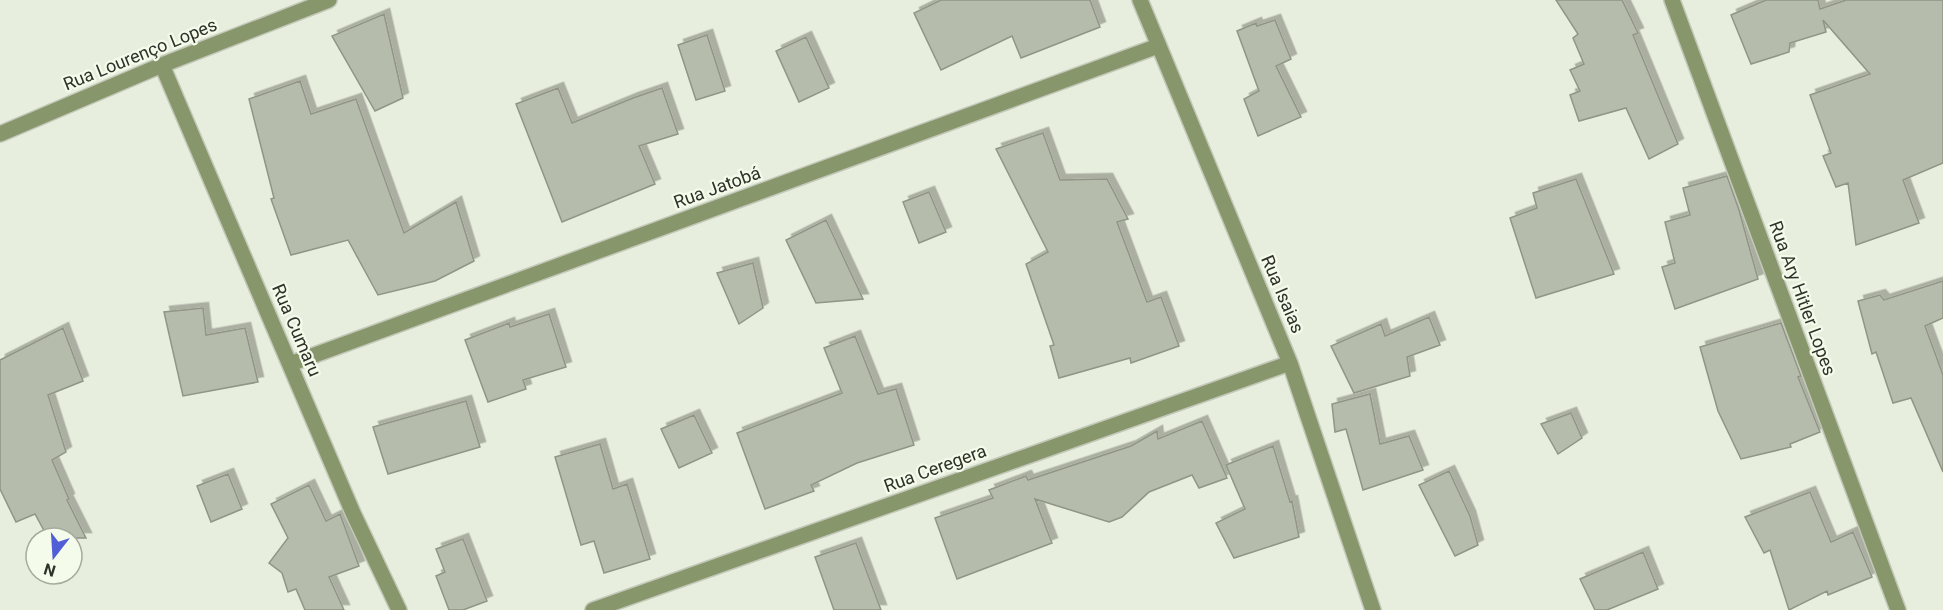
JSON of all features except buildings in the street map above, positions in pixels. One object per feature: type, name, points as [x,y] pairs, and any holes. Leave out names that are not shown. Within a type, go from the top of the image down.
[{"type":"street","name":"Rua Lourenço Lopes","points":[[0,134],[162,65],[328,0]]},
{"type":"street","name":"Rua Isaias","points":[[1140,0],[1290,363],[1372,610]]},
{"type":"street","name":"Rua Ary Hitler Lopes","points":[[1672,0],[1898,610]]},
{"type":"street","name":"Rua Jatobá","points":[[290,364],[1158,46]]},
{"type":"street","name":"Rua Cumaru","points":[[162,65],[353,513],[399,610]]},
{"type":"street","name":"Rua Ceregera","points":[[593,610],[1290,363]]}]
